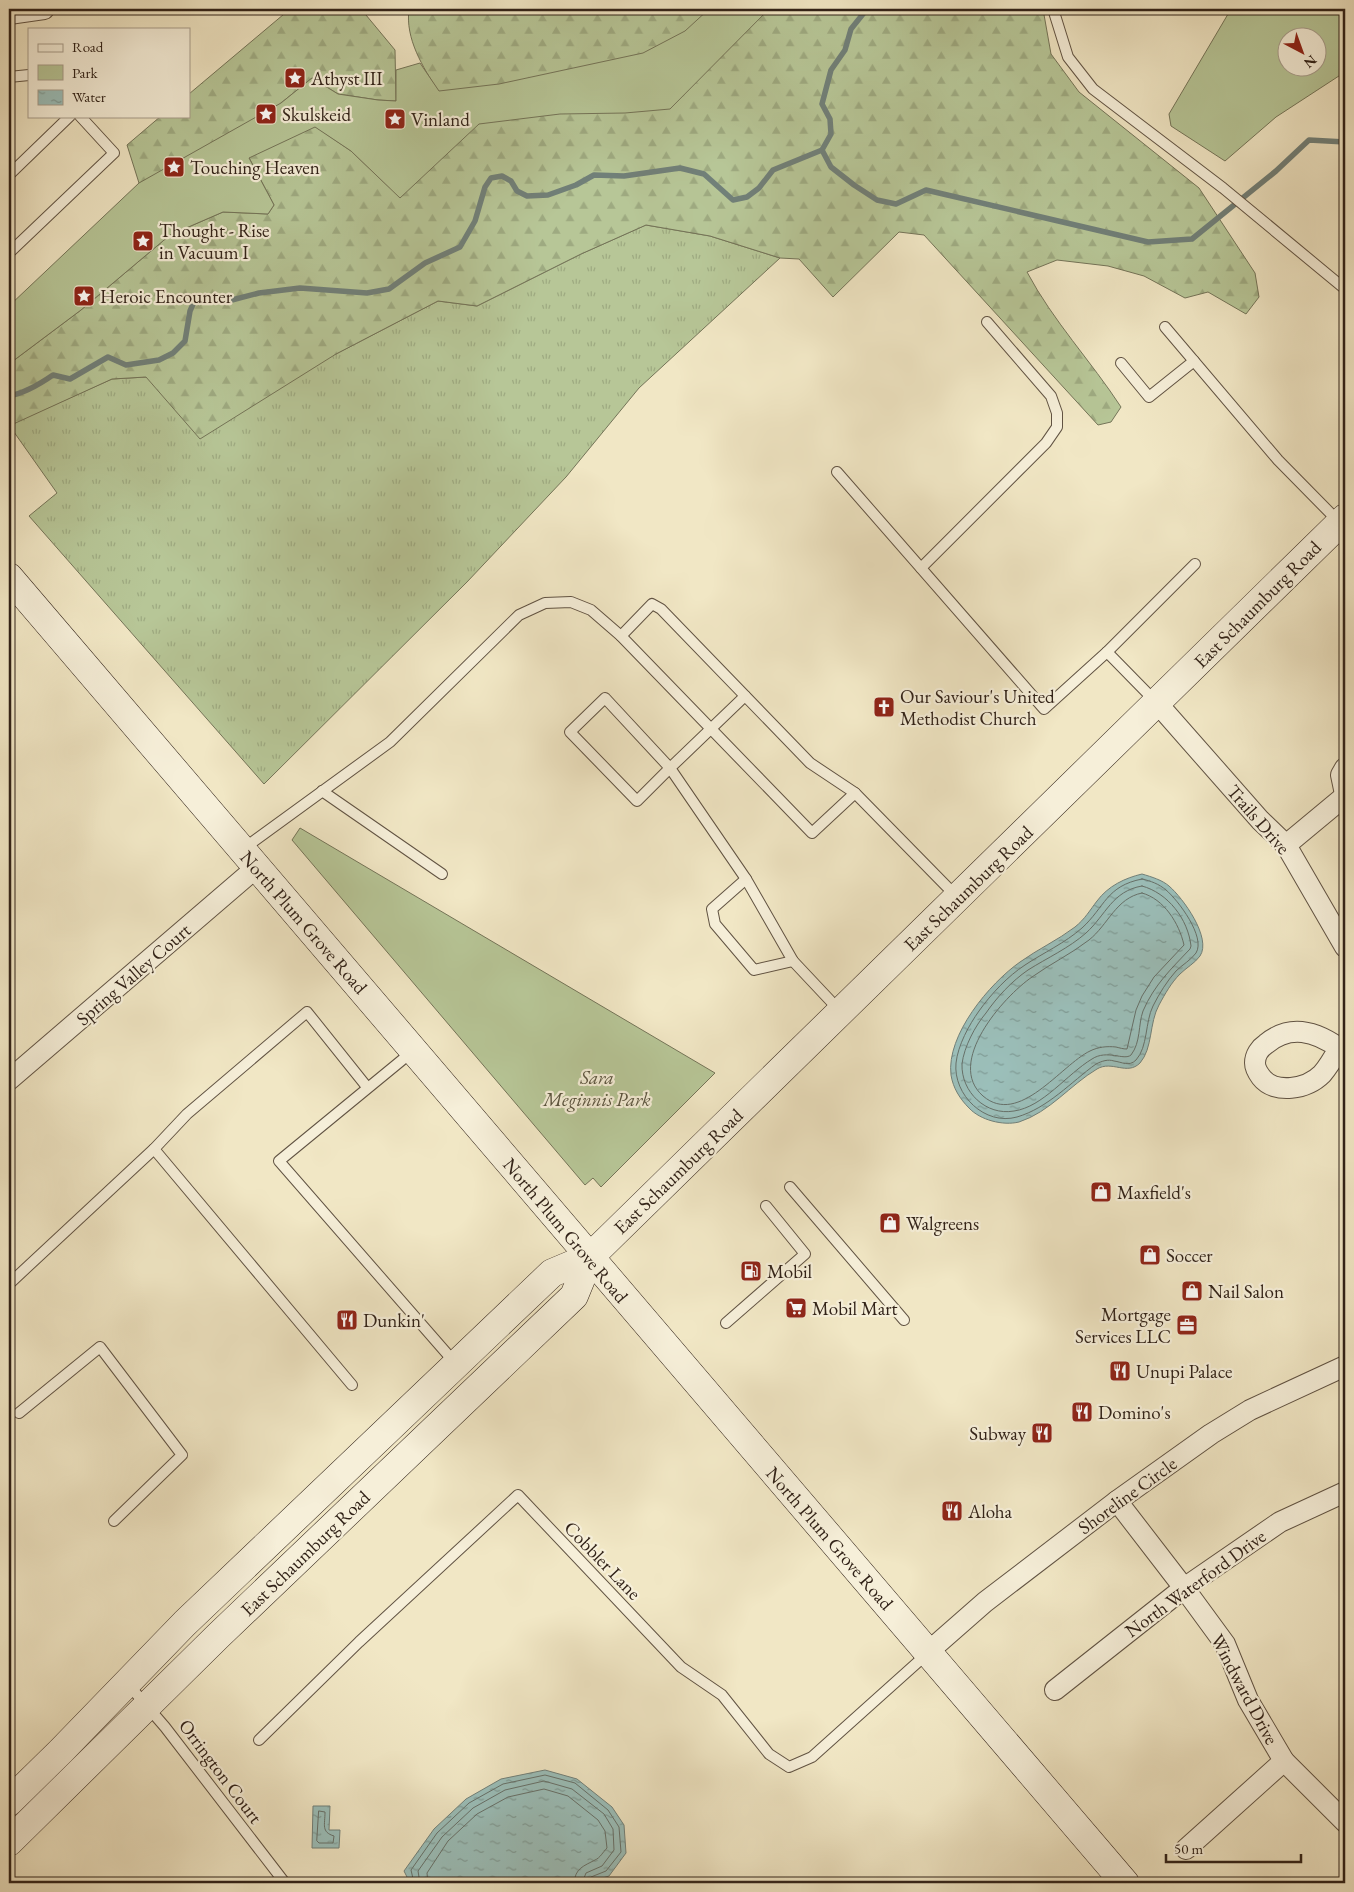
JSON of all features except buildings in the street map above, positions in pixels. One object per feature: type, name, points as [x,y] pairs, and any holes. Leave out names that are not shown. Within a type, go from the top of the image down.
[{"type":"main road","name":"East Schaumburg Road","points":[[9,1802],[191,1618],[552,1273],[590,1257],[1343,520]]},
{"type":"main road","name":"North Plum Grove Road","points":[[9,577],[1125,1883]]},
{"type":"main road","name":"East Schaumburg Road","points":[[9,1842],[218,1636],[574,1296],[590,1257]]},
{"type":"street","points":[[9,14],[44,9]]},
{"type":"street","name":"Trails Drive","points":[[1157,703],[1260,820],[1286,845],[1345,947]]},
{"type":"street","points":[[1286,845],[1345,795],[1341,775],[1345,768]]},
{"type":"street","name":"Spring Valley Court","points":[[9,1080],[250,859]]},
{"type":"street","name":"Shoreline Circle","points":[[928,1652],[985,1602],[1116,1501],[1212,1434],[1250,1410],[1345,1366]]},
{"type":"street","name":"North Waterford Drive","points":[[1055,1690],[1184,1588],[1280,1522],[1345,1492]]},
{"type":"street","name":"Windward Drive","points":[[1116,1501],[1225,1644],[1248,1700],[1284,1761],[1345,1822]]},
{"type":"street","points":[[1186,1849],[1284,1761]]},
{"type":"lane","points":[[1055,9],[1054,12],[1068,57],[1093,90],[1223,188],[1345,289]]},
{"type":"lane","points":[[9,77],[28,75]]},
{"type":"lane","points":[[9,175],[68,118]]},
{"type":"lane","points":[[9,253],[114,153],[82,118]]},
{"type":"lane","points":[[921,568],[1046,443],[1056,427],[1056,413],[1051,396],[987,322]]},
{"type":"lane","points":[[1165,327],[1278,460],[1343,520]]},
{"type":"lane","points":[[1121,364],[1150,397],[1194,361]]},
{"type":"lane","points":[[837,472],[1044,709],[1107,652],[1195,564]]},
{"type":"lane","points":[[250,859],[322,791],[390,742],[519,615],[545,603],[571,602],[591,610],[621,636],[812,833],[855,793]]},
{"type":"lane","points":[[621,636],[652,604],[661,609],[810,763],[855,793],[957,898]]},
{"type":"lane","points":[[1107,652],[1157,703]]},
{"type":"lane","points":[[745,696],[670,768],[637,802],[570,732],[605,698],[670,768],[746,880],[793,961],[841,1012]]},
{"type":"lane","points":[[322,791],[442,874]]},
{"type":"lane","points":[[746,880],[712,909],[715,924],[754,970],[793,961]]},
{"type":"lane","points":[[9,1284],[154,1149],[187,1114],[307,1012],[367,1087]]},
{"type":"lane","points":[[413,1050],[278,1161],[457,1364]]},
{"type":"lane","points":[[154,1149],[352,1385]]},
{"type":"lane","points":[[790,1187],[904,1320]]},
{"type":"lane","points":[[726,1324],[806,1254],[766,1206]]},
{"type":"lane","points":[[20,1413],[100,1347],[182,1455],[114,1521]]},
{"type":"lane","name":"Cobbler Lane","points":[[259,1740],[359,1642],[518,1496],[681,1667],[722,1694],[769,1754],[789,1767],[812,1756],[928,1652]]},
{"type":"lane","name":"Orrington Court","points":[[126,1683],[148,1706],[285,1883]]},
{"type":"green space","points":[[290,9],[361,9],[395,50],[396,101],[338,94],[312,78],[281,103],[351,151],[390,188],[438,91],[412,42],[408,20],[409,9],[1043,9],[1051,54],[1079,92],[1199,188],[1255,273],[1259,297],[1246,314],[1208,292],[1185,298],[1144,276],[1108,266],[1057,260],[1027,272],[1048,307],[1121,407],[1111,422],[1098,425],[924,235],[899,232],[833,297],[799,259],[780,258],[710,236],[646,225],[581,254],[477,306],[438,301],[336,354],[200,439],[146,377],[112,379],[9,426],[9,364],[81,310],[170,235],[223,212],[268,214],[274,205],[235,131],[158,185],[139,183],[127,145],[159,118],[190,118],[190,93]]},
{"type":"green space","points":[[709,9],[769,9],[670,109],[625,113],[560,114],[479,124],[400,198],[351,151],[315,127],[249,158],[274,205],[268,214],[223,212],[170,235],[81,310],[9,364],[9,306],[139,183],[281,103],[312,78],[338,94],[396,101],[396,70],[420,63],[439,91],[499,84],[643,53],[685,31]]},
{"type":"green space","points":[[1231,9],[1345,9],[1345,72],[1276,117],[1225,161],[1171,126],[1169,114]]},
{"type":"green space","points":[[646,225],[710,236],[780,258],[639,388],[566,477],[467,582],[264,784],[29,516],[57,493],[9,425],[112,379],[146,377],[336,354],[438,301],[477,306],[581,254]]},
{"type":"green space","name":"Sara Meginnis Park","points":[[300,828],[715,1073],[601,1187],[593,1178],[585,1185],[292,840]]},
{"type":"water","points":[[1142,874],[1166,884],[1181,899],[1199,929],[1203,948],[1198,959],[1174,981],[1159,1005],[1147,1050],[1140,1063],[1130,1068],[1108,1066],[1097,1069],[1040,1112],[1019,1122],[992,1121],[979,1116],[966,1105],[957,1093],[951,1075],[951,1060],[955,1043],[972,1011],[1008,971],[1079,924],[1106,891],[1123,880]]},
{"type":"water","points":[[545,1770],[577,1779],[612,1807],[624,1825],[626,1853],[609,1876],[587,1883],[410,1883],[404,1871],[434,1829],[466,1799],[501,1779]]},
{"type":"water","points":[[313,1806],[330,1806],[329,1830],[340,1830],[339,1848],[312,1848]]},
{"type":"waterway","points":[[9,396],[32,388],[53,375],[70,379],[108,357],[126,365],[159,360],[173,353],[185,341],[190,311],[195,300],[211,297],[228,301],[259,293],[300,288],[367,293],[389,289],[425,263],[460,247],[475,221],[485,187],[491,178],[502,176],[511,181],[517,191],[527,196],[548,195],[576,185],[594,175],[624,176],[680,168],[704,174],[733,200],[747,197],[759,188],[773,170],[822,150],[831,134],[830,119],[822,104],[831,70],[845,50],[851,29],[867,9]]},
{"type":"waterway","points":[[822,150],[831,167],[877,200],[896,204],[926,190],[1148,242],[1192,239],[1276,171],[1309,140],[1345,142]]},
{"type":"place","name":"Athyst III","points":[[295,78]]},
{"type":"place","name":"Skulskeid","points":[[266,114]]},
{"type":"place","name":"Vinland","points":[[395,119]]},
{"type":"place","name":"Touching Heaven","points":[[174,167]]},
{"type":"place","name":"Thought - Rise in Vacuum I","points":[[143,241]]},
{"type":"place","name":"Heroic Encounter","points":[[84,296]]},
{"type":"place","name":"Our Saviour's United Methodist Church","points":[[884,707]]},
{"type":"place","name":"Maxfield's","points":[[1101,1192]]},
{"type":"place","name":"Walgreens","points":[[890,1223]]},
{"type":"place","name":"Soccer","points":[[1150,1255]]},
{"type":"place","name":"Mobil","points":[[751,1271]]},
{"type":"place","name":"Nail Salon","points":[[1192,1291]]},
{"type":"place","name":"Mobil Mart","points":[[796,1308]]},
{"type":"place","name":"Dunkin'","points":[[347,1320]]},
{"type":"place","name":"Mortgage Services LLC","points":[[1187,1325]]},
{"type":"place","name":"Unupi Palace","points":[[1120,1371]]},
{"type":"place","name":"Domino's","points":[[1082,1412]]},
{"type":"place","name":"Subway","points":[[1042,1433]]},
{"type":"place","name":"Aloha","points":[[952,1511]]}]
